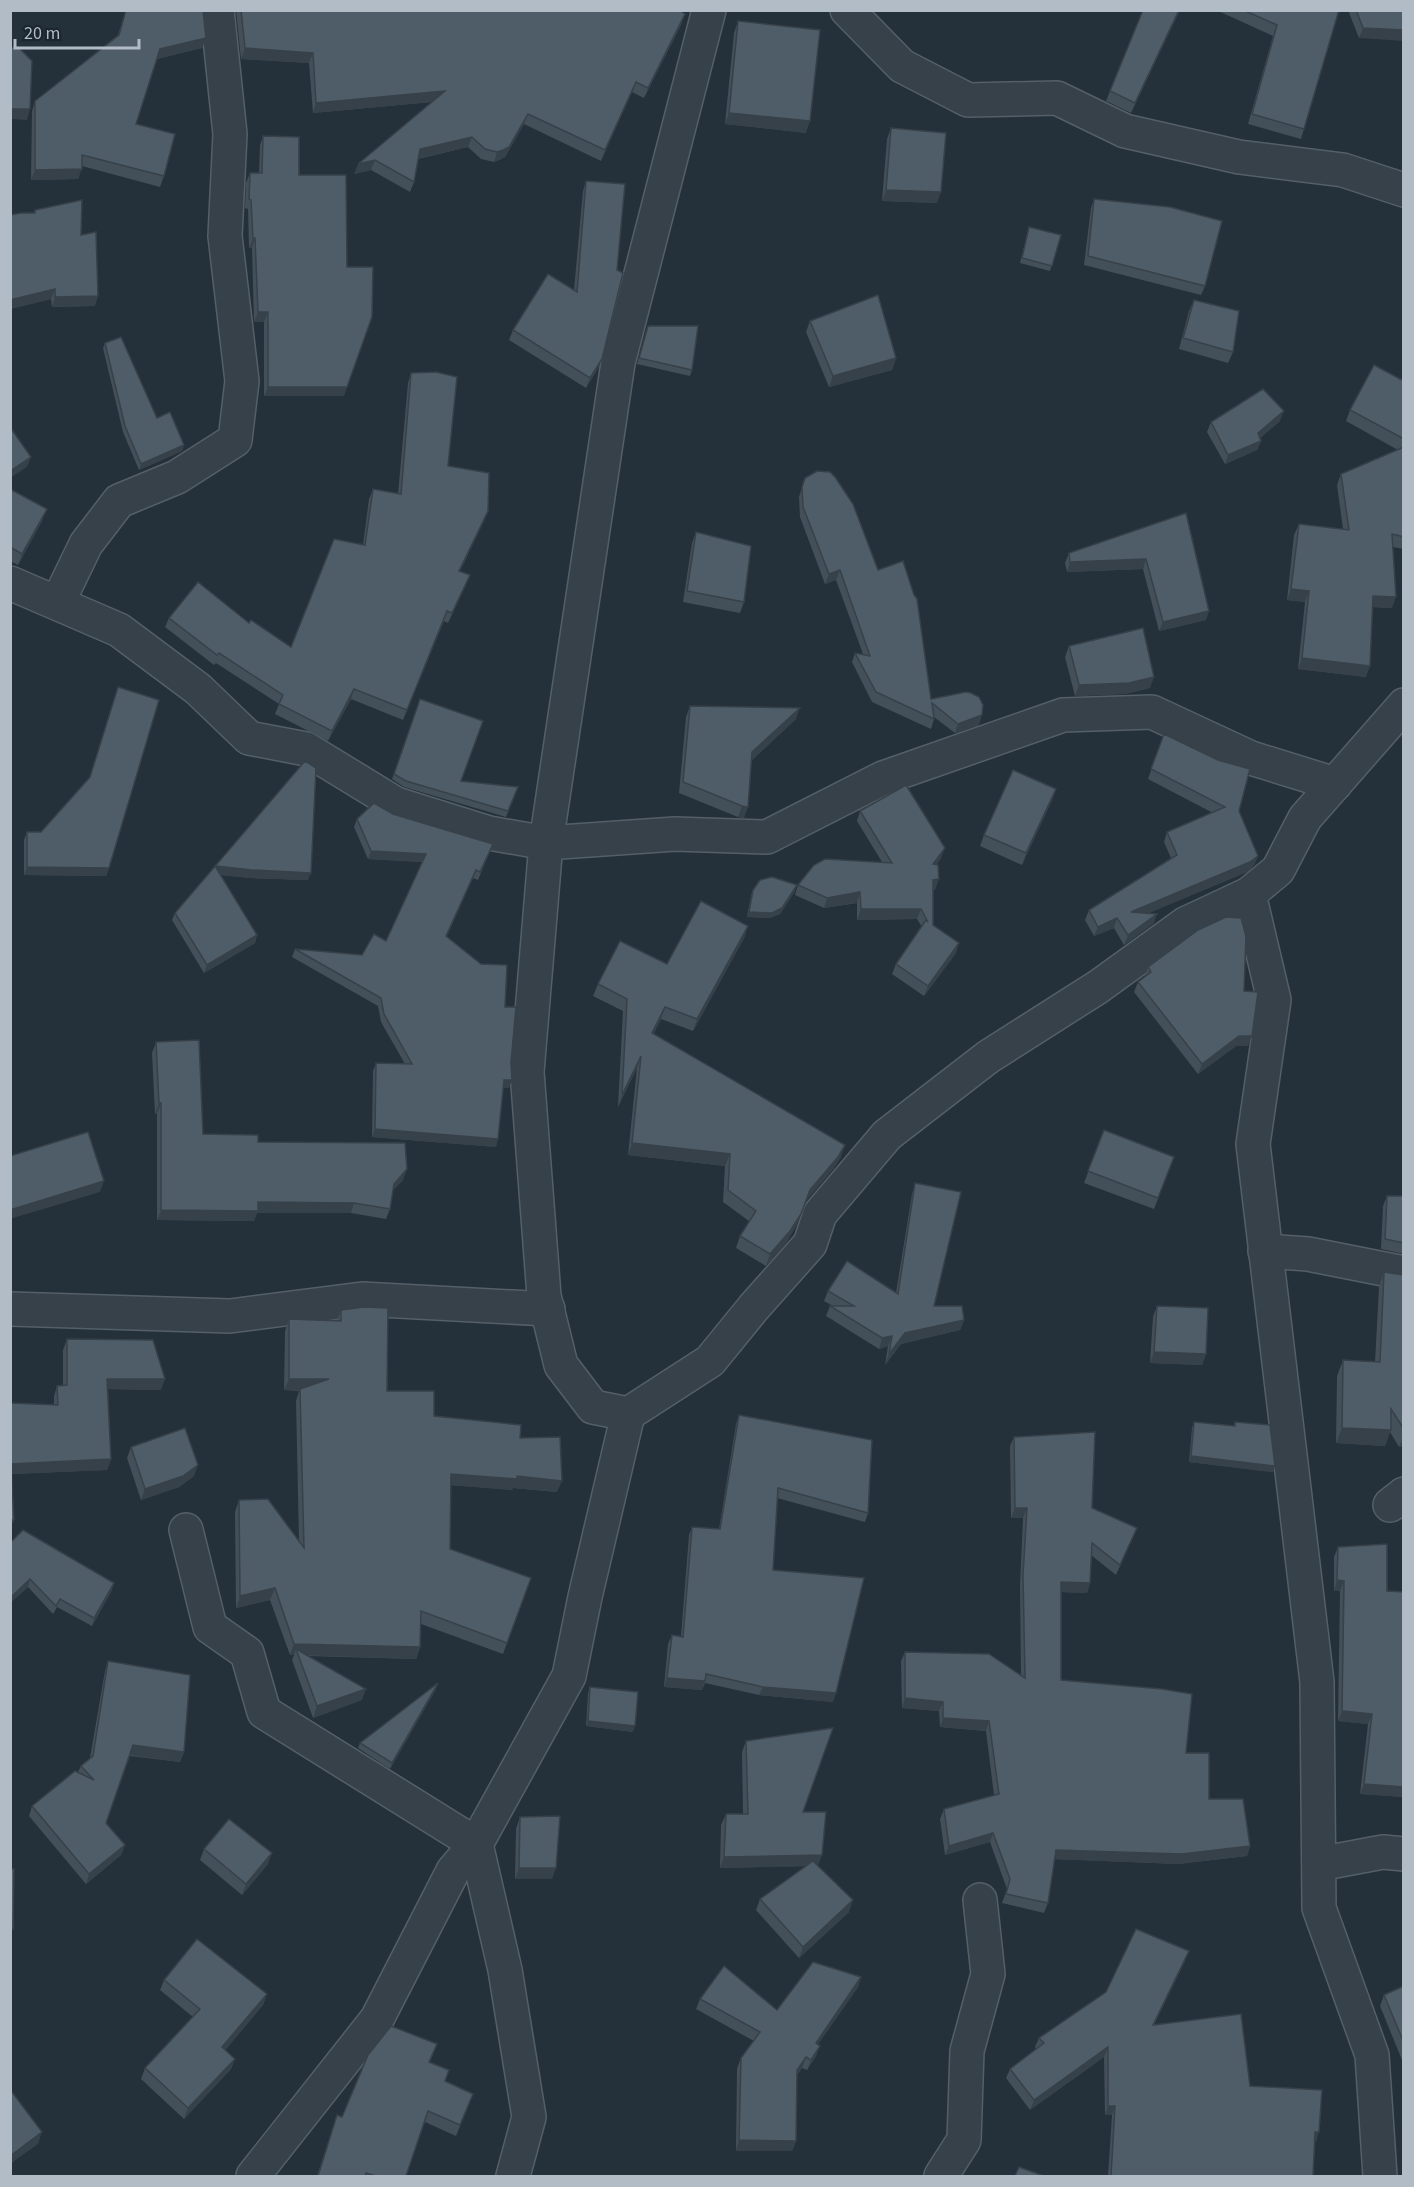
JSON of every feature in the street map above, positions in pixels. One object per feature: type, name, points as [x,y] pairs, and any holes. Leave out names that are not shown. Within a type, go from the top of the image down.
[{"type":"street","points":[[58,602],[86,544],[119,501],[177,477],[235,440],[242,381],[225,236],[230,134],[217,10]]},
{"type":"street","points":[[847,10],[902,66],[968,100],[1057,98],[1125,131],[1239,157],[1343,170],[1404,190]]},
{"type":"street","points":[[628,1414],[593,1407],[561,1365],[544,1296],[527,1072],[546,843],[618,363],[707,11]]},
{"type":"street","points":[[10,583],[119,630],[198,689],[249,738],[306,749],[396,804],[489,833],[546,843],[675,834],[767,837],[883,778],[1063,715],[1152,712],[1251,758],[1335,783]]},
{"type":"street","points":[[253,2176],[377,2019],[453,1871],[476,1844],[569,1676],[587,1586],[628,1414],[710,1361],[810,1244],[820,1214],[887,1135],[988,1057],[1098,987],[1185,924],[1249,894],[1278,870],[1305,818],[1404,705]]},
{"type":"street","points":[[1249,894],[1274,1000],[1253,1144],[1317,1682],[1319,1908],[1372,2055],[1380,2176]]},
{"type":"street","points":[[1265,1251],[1308,1254],[1404,1273]]},
{"type":"street","points":[[10,1309],[230,1316],[362,1299],[548,1309]]},
{"type":"street","points":[[186,1530],[210,1627],[247,1653],[264,1712],[476,1844],[505,1970],[529,2117],[513,2176]]},
{"type":"street","points":[[1319,1864],[1383,1852],[1404,1854]]},
{"type":"street","points":[[941,2176],[964,2140],[967,2051],[988,1974],[980,1900]]},
{"type":"building","points":[[126,10],[203,10],[206,38],[160,49],[136,124],[175,134],[164,176],[82,155],[82,169],[35,170],[35,101],[119,35]]},
{"type":"building","points":[[241,10],[679,10],[685,14],[648,88],[636,82],[605,150],[528,114],[509,147],[497,152],[485,149],[472,137],[420,149],[414,182],[375,160],[358,164],[445,91],[316,103],[313,53],[245,48]]},
{"type":"building","points":[[1143,10],[1179,10],[1135,103],[1110,91]]},
{"type":"building","points":[[1243,10],[1339,10],[1304,129],[1252,114],[1277,25]]},
{"type":"building","points":[[1356,10],[1404,10],[1404,30],[1363,28]]},
{"type":"building","points":[[738,21],[820,30],[810,121],[729,113]]},
{"type":"building","points":[[10,47],[18,47],[32,61],[30,109],[10,109]]},
{"type":"building","points":[[891,128],[946,133],[941,192],[886,190]]},
{"type":"building","points":[[263,136],[299,137],[299,175],[346,175],[347,267],[373,267],[372,317],[347,387],[268,387],[268,312],[258,312],[255,238],[253,239],[251,200],[249,199],[250,173],[262,173]]},
{"type":"building","points":[[586,181],[625,184],[617,270],[623,273],[602,359],[590,378],[513,330],[548,274],[577,292]]},
{"type":"building","points":[[1094,199],[1170,207],[1222,221],[1205,286],[1088,256]]},
{"type":"building","points":[[82,200],[81,235],[96,232],[98,296],[55,297],[55,289],[10,300],[10,215],[35,213],[35,210]]},
{"type":"building","points":[[1029,227],[1061,235],[1052,266],[1022,258]]},
{"type":"building","points":[[878,295],[896,358],[833,376],[810,321]]},
{"type":"building","points":[[1194,300],[1239,311],[1233,352],[1183,338]]},
{"type":"building","points":[[648,326],[698,326],[692,370],[639,358]]},
{"type":"building","points":[[121,337],[157,418],[170,412],[184,445],[141,464],[125,426],[105,343]]},
{"type":"building","points":[[1374,365],[1404,381],[1404,439],[1350,410]]},
{"type":"building","points":[[436,372],[457,377],[448,466],[489,473],[488,511],[459,571],[470,575],[452,613],[447,611],[407,710],[354,689],[332,731],[279,704],[283,695],[219,653],[217,655],[169,618],[198,582],[249,623],[251,620],[291,647],[334,539],[365,545],[373,489],[401,494],[411,373]]},
{"type":"building","points":[[1263,389],[1284,411],[1258,433],[1261,441],[1228,455],[1211,422]]},
{"type":"building","points":[[10,427],[31,457],[10,471]]},
{"type":"building","points":[[1404,447],[1404,537],[1392,534],[1396,597],[1373,596],[1370,666],[1302,658],[1309,591],[1291,589],[1299,524],[1349,530],[1341,474]]},
{"type":"building","points":[[817,471],[830,472],[853,504],[878,570],[903,561],[917,599],[931,699],[971,693],[979,697],[983,705],[982,715],[958,724],[932,703],[934,719],[876,692],[855,653],[870,656],[840,570],[829,574],[803,507],[802,487],[805,478]]},
{"type":"building","points":[[10,489],[47,509],[22,554],[10,547]]},
{"type":"building","points":[[1186,513],[1209,611],[1163,622],[1146,559],[1070,562],[1069,553]]},
{"type":"building","points":[[696,532],[751,546],[744,602],[687,591]]},
{"type":"building","points":[[1143,628],[1154,677],[1129,683],[1079,685],[1069,646]]},
{"type":"building","points":[[118,687],[159,700],[109,868],[27,867],[27,832],[41,832],[90,777]]},
{"type":"building","points":[[420,699],[483,721],[461,781],[518,787],[508,811],[406,781],[394,774]]},
{"type":"building","points":[[690,706],[800,708],[752,752],[748,807],[683,782]]},
{"type":"building","points":[[1164,734],[1218,760],[1250,769],[1239,811],[1258,856],[1250,862],[1131,912],[1157,914],[1128,935],[1117,918],[1098,927],[1089,910],[1177,855],[1167,832],[1225,807],[1151,769]]},
{"type":"building","points":[[305,761],[316,768],[311,873],[215,866]]},
{"type":"building","points":[[1013,770],[1056,789],[1026,853],[984,835]]},
{"type":"building","points":[[906,785],[945,848],[933,864],[938,865],[939,879],[933,880],[933,925],[959,943],[928,986],[896,964],[926,920],[928,922],[921,909],[861,909],[860,892],[827,898],[798,885],[814,865],[825,859],[892,863],[860,811]]},
{"type":"building","points":[[374,803],[393,814],[493,844],[480,872],[476,870],[446,936],[481,964],[507,965],[505,1007],[516,1007],[511,1063],[512,1080],[504,1080],[498,1139],[375,1129],[376,1063],[412,1064],[384,1014],[381,998],[295,949],[362,955],[374,934],[386,941],[426,854],[371,851],[357,819]]},
{"type":"building","points":[[215,866],[257,935],[207,965],[175,913]]},
{"type":"building","points":[[772,877],[797,885],[782,908],[772,913],[749,912],[753,890],[760,880]]},
{"type":"building","points":[[701,901],[748,926],[697,1019],[665,1007],[652,1033],[845,1145],[838,1157],[810,1190],[801,1214],[790,1231],[770,1254],[740,1236],[756,1211],[728,1190],[730,1154],[632,1143],[641,1056],[622,1095],[627,999],[598,984],[620,941],[667,964]]},
{"type":"building","points":[[1226,917],[1241,918],[1246,936],[1244,991],[1258,992],[1252,1036],[1239,1036],[1202,1064],[1138,982],[1151,972],[1148,967],[1198,930]]},
{"type":"building","points":[[199,1040],[203,1134],[258,1135],[258,1142],[405,1143],[407,1169],[394,1184],[390,1209],[354,1203],[258,1202],[258,1211],[161,1210],[161,1103],[159,1103],[156,1042]]},
{"type":"building","points":[[1104,1130],[1174,1157],[1158,1198],[1088,1171]]},
{"type":"building","points":[[88,1132],[104,1181],[10,1210],[10,1156]]},
{"type":"building","points":[[915,1183],[961,1192],[934,1306],[962,1306],[964,1320],[905,1333],[889,1354],[892,1336],[882,1338],[830,1306],[854,1306],[828,1291],[847,1261],[898,1294]]},
{"type":"building","points":[[1387,1196],[1404,1196],[1404,1243],[1385,1239]]},
{"type":"building","points":[[1384,1272],[1404,1275],[1404,1429],[1391,1409],[1391,1430],[1342,1428],[1343,1360],[1380,1362]]},
{"type":"building","points":[[1157,1306],[1208,1308],[1206,1354],[1154,1352]]},
{"type":"building","points":[[364,1307],[388,1308],[387,1391],[434,1391],[434,1416],[521,1425],[520,1438],[560,1437],[562,1481],[517,1476],[517,1479],[451,1474],[450,1549],[531,1578],[507,1643],[421,1611],[420,1647],[294,1644],[275,1588],[240,1596],[239,1500],[268,1499],[304,1548],[300,1389],[329,1379],[289,1379],[289,1319],[341,1321],[341,1310]]},
{"type":"building","points":[[67,1339],[153,1340],[165,1379],[107,1379],[111,1459],[11,1464],[14,1520],[10,1520],[10,1403],[58,1405],[57,1386],[67,1385]]},
{"type":"building","points":[[739,1415],[872,1440],[868,1513],[778,1488],[773,1570],[864,1578],[836,1693],[763,1687],[706,1674],[705,1681],[667,1678],[672,1635],[683,1637],[692,1527],[720,1529]]},
{"type":"building","points":[[1194,1422],[1235,1426],[1235,1422],[1270,1425],[1275,1466],[1191,1456]]},
{"type":"building","points":[[185,1428],[198,1465],[183,1476],[145,1489],[131,1447]]},
{"type":"building","points":[[1095,1432],[1092,1508],[1137,1528],[1120,1565],[1092,1543],[1090,1583],[1061,1582],[1061,1680],[1192,1694],[1186,1753],[1209,1753],[1209,1799],[1243,1799],[1250,1846],[1182,1854],[1056,1850],[1048,1903],[1006,1894],[1010,1879],[993,1833],[949,1846],[944,1809],[999,1794],[989,1721],[943,1718],[943,1702],[905,1698],[905,1652],[989,1654],[1025,1678],[1023,1575],[1027,1508],[1015,1508],[1014,1437]]},
{"type":"building","points":[[23,1530],[114,1583],[94,1618],[60,1599],[56,1606],[30,1579],[10,1598],[10,1543]]},
{"type":"building","points":[[1387,1544],[1387,1591],[1404,1592],[1404,1787],[1364,1784],[1372,1714],[1342,1711],[1344,1581],[1337,1580],[1338,1547]]},
{"type":"building","points":[[296,1649],[366,1689],[317,1706]]},
{"type":"building","points":[[108,1661],[190,1675],[184,1752],[133,1745],[106,1823],[125,1845],[89,1874],[32,1806],[75,1771],[94,1780],[81,1766],[93,1756]]},
{"type":"building","points":[[438,1683],[392,1763],[360,1743]]},
{"type":"building","points":[[590,1687],[638,1692],[635,1726],[588,1721]]},
{"type":"building","points":[[833,1728],[803,1812],[826,1812],[822,1855],[724,1857],[726,1814],[748,1814],[746,1741]]},
{"type":"building","points":[[560,1816],[556,1868],[519,1868],[520,1817]]},
{"type":"building","points":[[229,1819],[272,1853],[246,1884],[204,1849]]},
{"type":"building","points":[[813,1861],[853,1900],[803,1947],[760,1899]]},
{"type":"building","points":[[10,1869],[14,1869],[13,1929],[10,1929]]},
{"type":"building","points":[[1136,1929],[1189,1951],[1153,2025],[1241,2014],[1250,2086],[1322,2090],[1319,2132],[1315,2132],[1313,2176],[1111,2176],[1115,2106],[1108,2106],[1108,2047],[1034,2100],[1010,2069],[1044,2043],[1039,2038],[1106,1992]]},
{"type":"building","points":[[197,1939],[267,1994],[222,2047],[235,2059],[188,2108],[145,2068],[200,2009],[164,1980]]},
{"type":"building","points":[[813,1962],[861,1977],[816,2043],[820,2046],[811,2060],[806,2057],[797,2070],[796,2141],[739,2140],[741,2058],[760,2032],[700,1999],[724,1966],[777,2010]]},
{"type":"building","points":[[1404,1986],[1404,2043],[1384,1995]]},
{"type":"building","points":[[391,2026],[437,2044],[429,2062],[449,2070],[445,2081],[473,2094],[460,2125],[428,2111],[406,2176],[376,2176],[366,2173],[365,2176],[318,2176],[337,2115],[342,2117],[368,2055]]},
{"type":"building","points":[[12,2092],[42,2132],[10,2156],[10,2093]]},
{"type":"building","points":[[1019,2167],[1044,2176],[1015,2176]]}]
